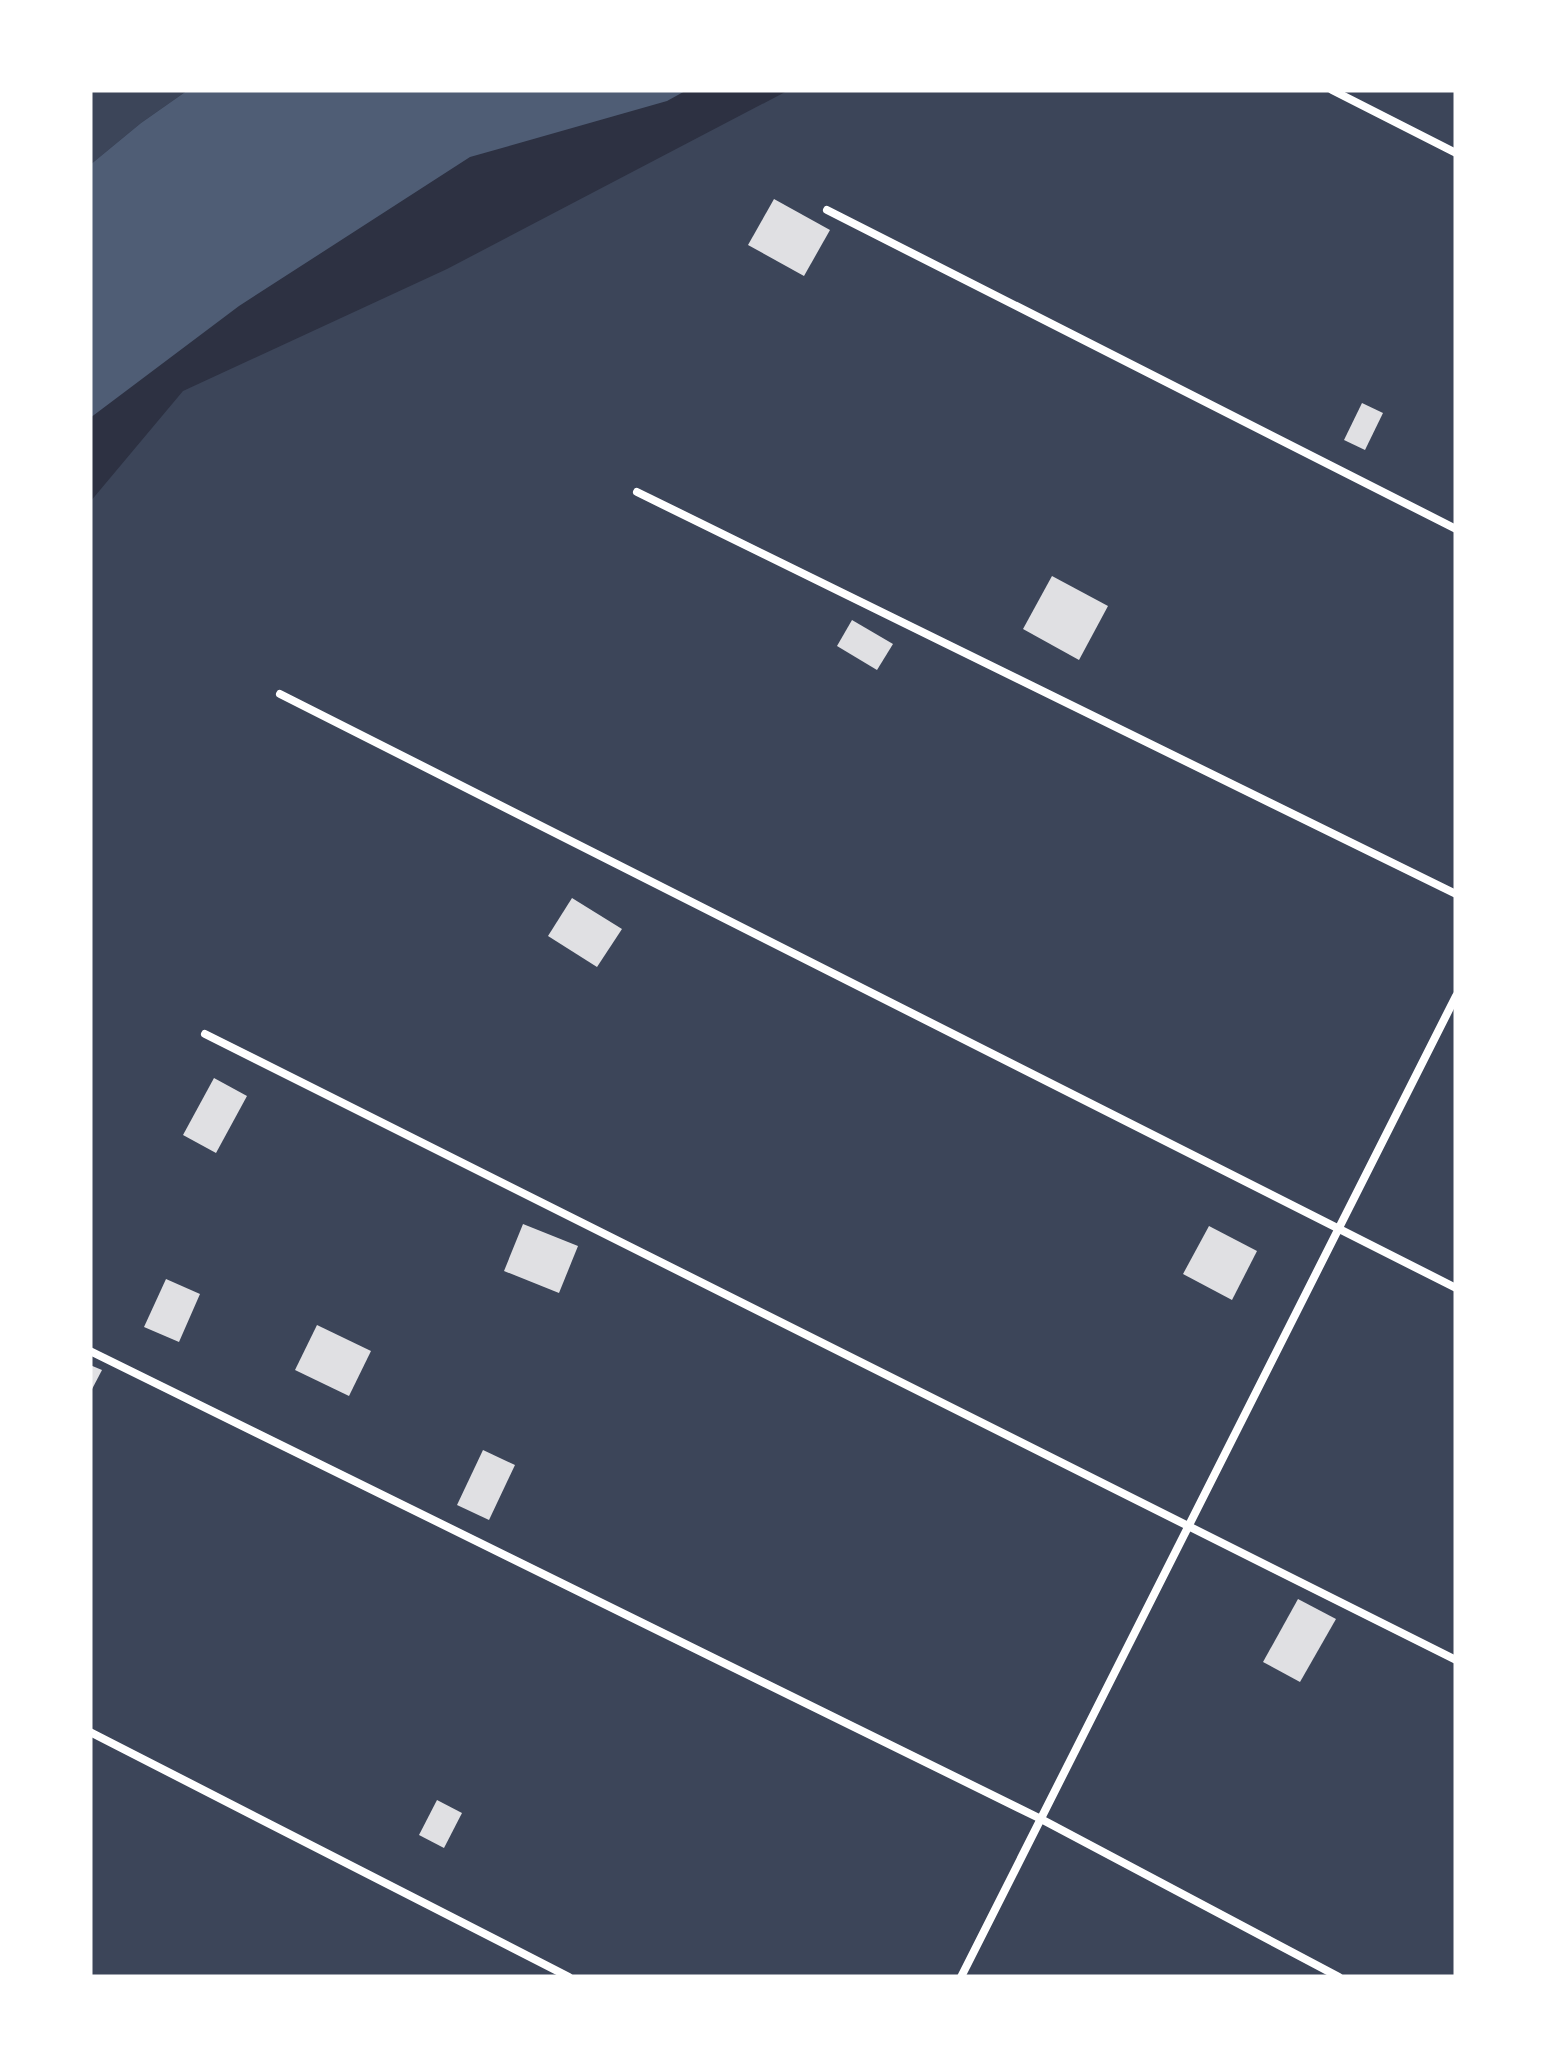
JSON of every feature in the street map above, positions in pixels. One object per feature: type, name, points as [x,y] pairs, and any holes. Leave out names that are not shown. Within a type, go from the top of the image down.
[{"type":"lane","points":[[1332,90],[1456,153]]},
{"type":"lane","points":[[827,210],[1456,530]]},
{"type":"lane","points":[[637,492],[1456,894]]},
{"type":"lane","points":[[280,694],[1456,1288]]},
{"type":"lane","points":[[961,1977],[1456,996]]},
{"type":"lane","points":[[205,1034],[1456,1660]]},
{"type":"lane","points":[[90,1351],[1041,1819],[1339,1977]]},
{"type":"lane","points":[[90,1732],[570,1977]]},
{"type":"shaded area","points":[[90,90],[188,90],[90,165]]},
{"type":"shaded area","points":[[188,90],[687,90],[667,101],[470,157],[239,306],[90,418],[90,165]]},
{"type":"shaded area","points":[[789,90],[1456,90],[1456,1977],[90,1977],[90,502],[183,391],[447,269]]},
{"type":"building","points":[[774,199],[830,230],[804,276],[748,245]]},
{"type":"building","points":[[1362,403],[1383,413],[1365,450],[1344,440]]},
{"type":"building","points":[[1052,576],[1108,606],[1079,660],[1023,629]]},
{"type":"building","points":[[852,620],[893,644],[877,670],[837,646]]},
{"type":"building","points":[[572,898],[622,929],[597,967],[548,936]]},
{"type":"building","points":[[214,1078],[247,1096],[216,1153],[183,1135]]},
{"type":"building","points":[[523,1224],[578,1246],[559,1293],[504,1271]]},
{"type":"building","points":[[1209,1226],[1257,1251],[1232,1300],[1183,1274]]},
{"type":"building","points":[[166,1279],[200,1294],[179,1342],[144,1327]]},
{"type":"building","points":[[317,1325],[371,1351],[349,1396],[295,1370]]},
{"type":"building","points":[[90,1365],[102,1370],[90,1393]]},
{"type":"building","points":[[483,1450],[515,1465],[489,1520],[457,1505]]},
{"type":"building","points":[[1298,1599],[1336,1619],[1300,1682],[1263,1662]]},
{"type":"building","points":[[437,1800],[462,1813],[444,1848],[419,1835]]}]
